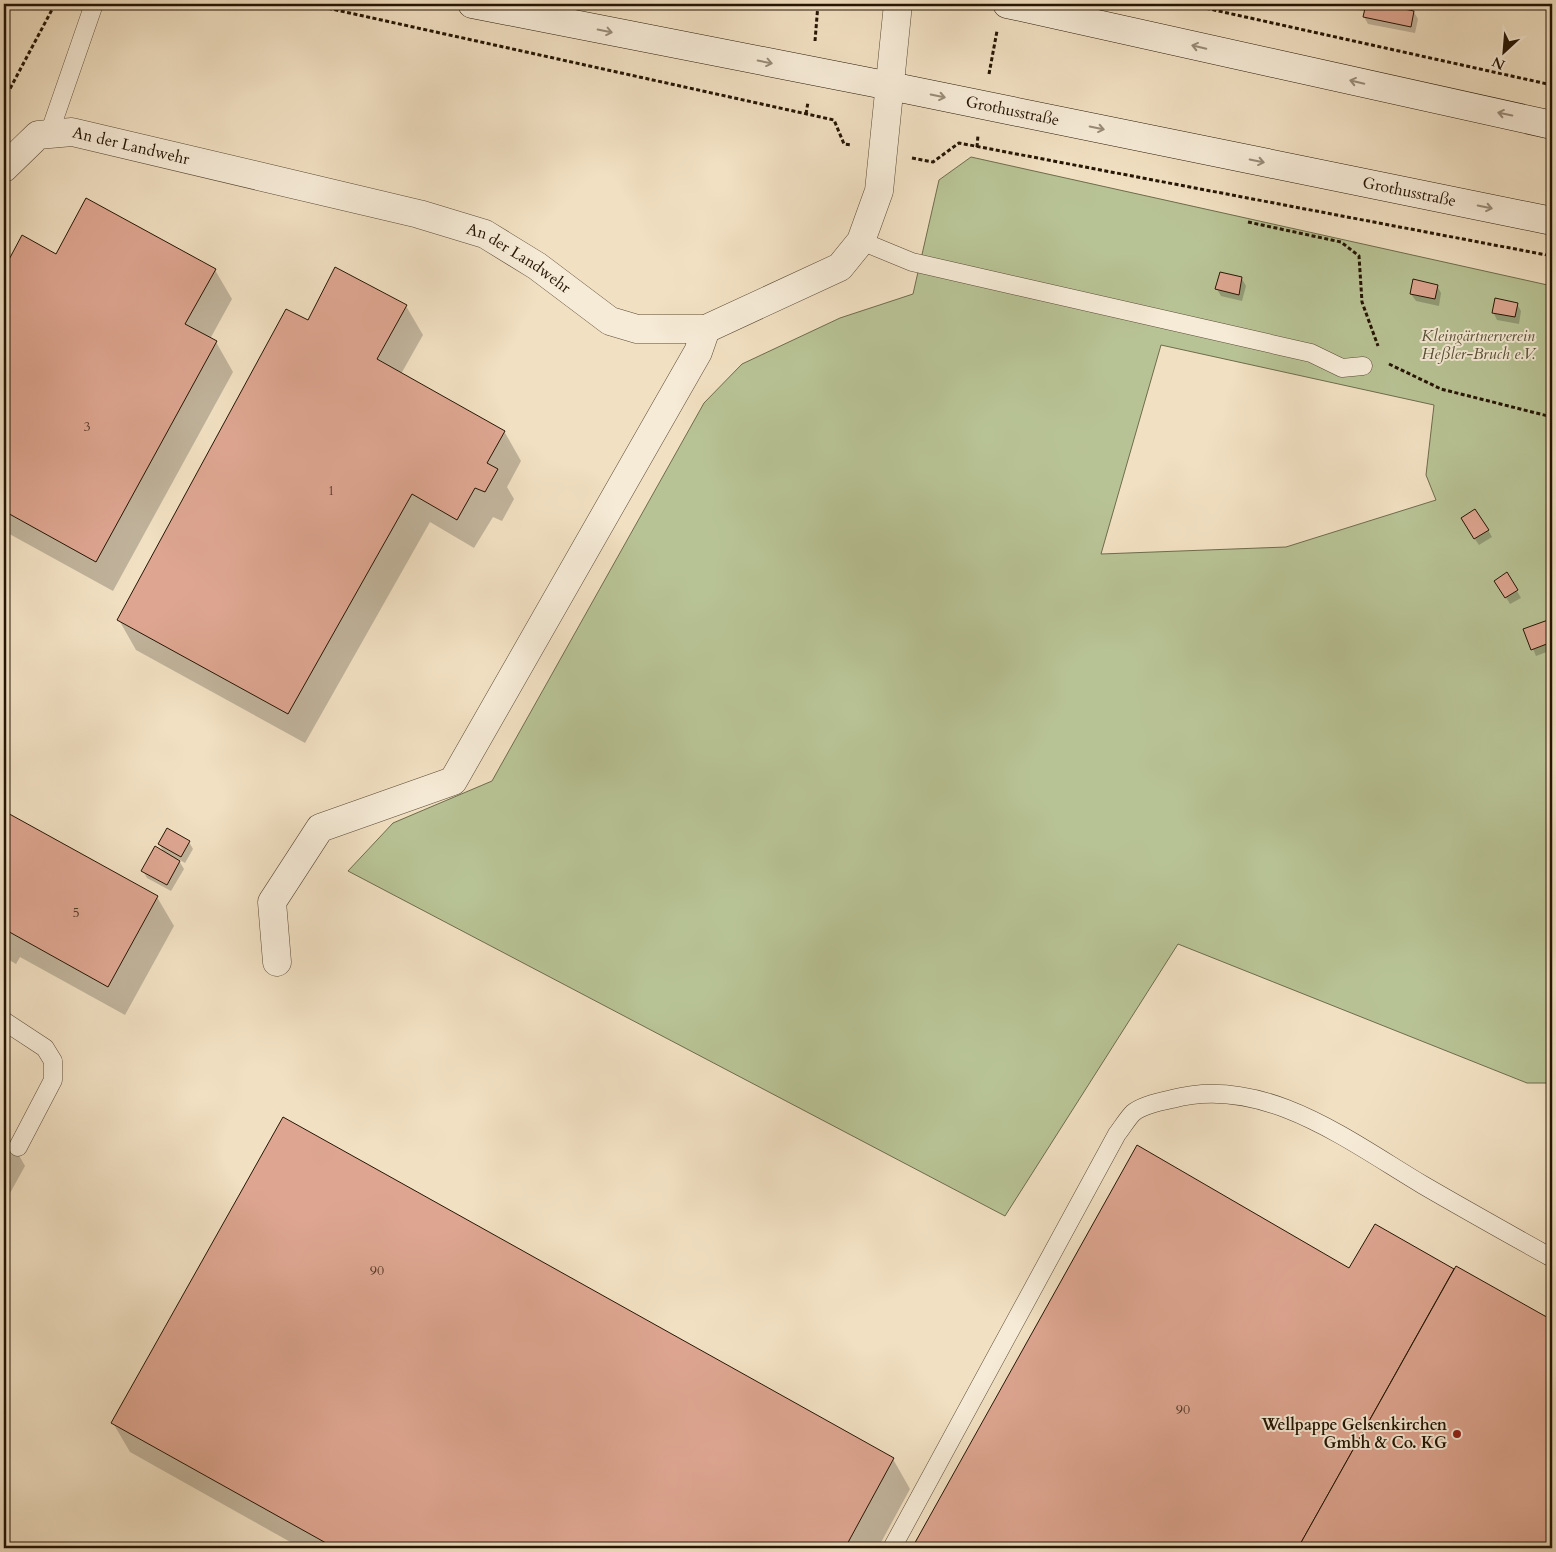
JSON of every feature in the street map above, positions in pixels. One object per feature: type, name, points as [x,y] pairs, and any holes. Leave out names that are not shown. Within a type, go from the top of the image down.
[{"type":"street","name":"Grothusstraße","points":[[472,4],[890,86],[1552,221]]},
{"type":"street","name":"An der Landwehr","points":[[4,168],[38,135],[72,132],[418,214],[485,234],[537,266],[610,321],[637,329],[706,329],[840,267],[861,242],[878,191],[898,4]]},
{"type":"street","points":[[1007,4],[1552,125]]},
{"type":"street","points":[[276,962],[272,902],[320,828],[453,781],[698,352],[706,329]]},
{"type":"lane","points":[[49,134],[94,4]]},
{"type":"lane","points":[[861,242],[912,262],[1311,353],[1342,368],[1363,366]]},
{"type":"lane","points":[[4,1022],[44,1048],[54,1061],[53,1080],[18,1147]]},
{"type":"lane","points":[[892,1548],[1118,1134],[1134,1112],[1189,1094],[1222,1093],[1251,1096],[1283,1106],[1338,1134],[1493,1226],[1552,1258]]},
{"type":"path","points":[[4,100],[55,4]]},
{"type":"path","points":[[308,4],[834,120],[844,144],[854,146]]},
{"type":"path","points":[[815,37],[818,4]]},
{"type":"path","points":[[1186,4],[1552,85]]},
{"type":"path","points":[[988,81],[995,39]]},
{"type":"path","points":[[923,160],[933,162],[959,143],[1552,256]]},
{"type":"path","points":[[1248,222],[1341,242],[1359,256],[1362,302],[1384,361]]},
{"type":"path","points":[[1363,366],[1384,361],[1441,389],[1552,418]]},
{"type":"green space","name":"Kleingärtnerverein Heßler-Bruch e.V.","points":[[971,157],[1552,286],[1552,1083],[1527,1083],[1178,944],[1005,1216],[348,871],[393,823],[492,781],[704,403],[742,364],[840,318],[913,294],[939,180]],"holes":[[[1161,345],[1434,405],[1426,475],[1436,500],[1286,547],[1101,554]]]},
{"type":"building","points":[[1366,4],[1380,4],[1414,11],[1411,27],[1363,17]]},
{"type":"building","points":[[86,198],[216,269],[185,324],[217,341],[96,562],[4,511],[4,269],[22,235],[56,254]]},
{"type":"building","points":[[335,267],[407,305],[377,359],[505,431],[487,463],[498,469],[485,492],[475,488],[457,520],[412,494],[288,714],[117,620],[286,309],[308,320]]},
{"type":"building","points":[[1220,272],[1242,277],[1239,295],[1215,289]]},
{"type":"building","points":[[1413,279],[1438,285],[1435,299],[1410,294]]},
{"type":"building","points":[[1495,298],[1518,303],[1515,317],[1492,313]]},
{"type":"building","points":[[1475,509],[1489,530],[1474,539],[1461,518]]},
{"type":"building","points":[[1507,572],[1518,590],[1505,598],[1494,581]]},
{"type":"building","points":[[1548,620],[1552,630],[1552,642],[1531,650],[1523,629]]},
{"type":"building","points":[[4,811],[158,896],[108,987],[4,929]]},
{"type":"building","points":[[167,828],[190,841],[181,857],[158,844]]},
{"type":"building","points":[[155,846],[180,861],[167,885],[141,871]]},
{"type":"building","points":[[283,1117],[894,1458],[845,1548],[335,1548],[111,1423]]},
{"type":"building","points":[[4,1133],[8,1136],[4,1144]]},
{"type":"building","points":[[1137,1145],[1349,1268],[1375,1224],[1454,1269],[1298,1548],[912,1548]]},
{"type":"building","name":"Wellpappe Gelsenkirchen Gmbh & Co. KG","points":[[1456,1266],[1552,1320],[1552,1548],[1298,1548]]},
{"type":"place","name":"Wellpappe Gelsenkirchen Gmbh & Co. KG","points":[[1457,1434]]}]
